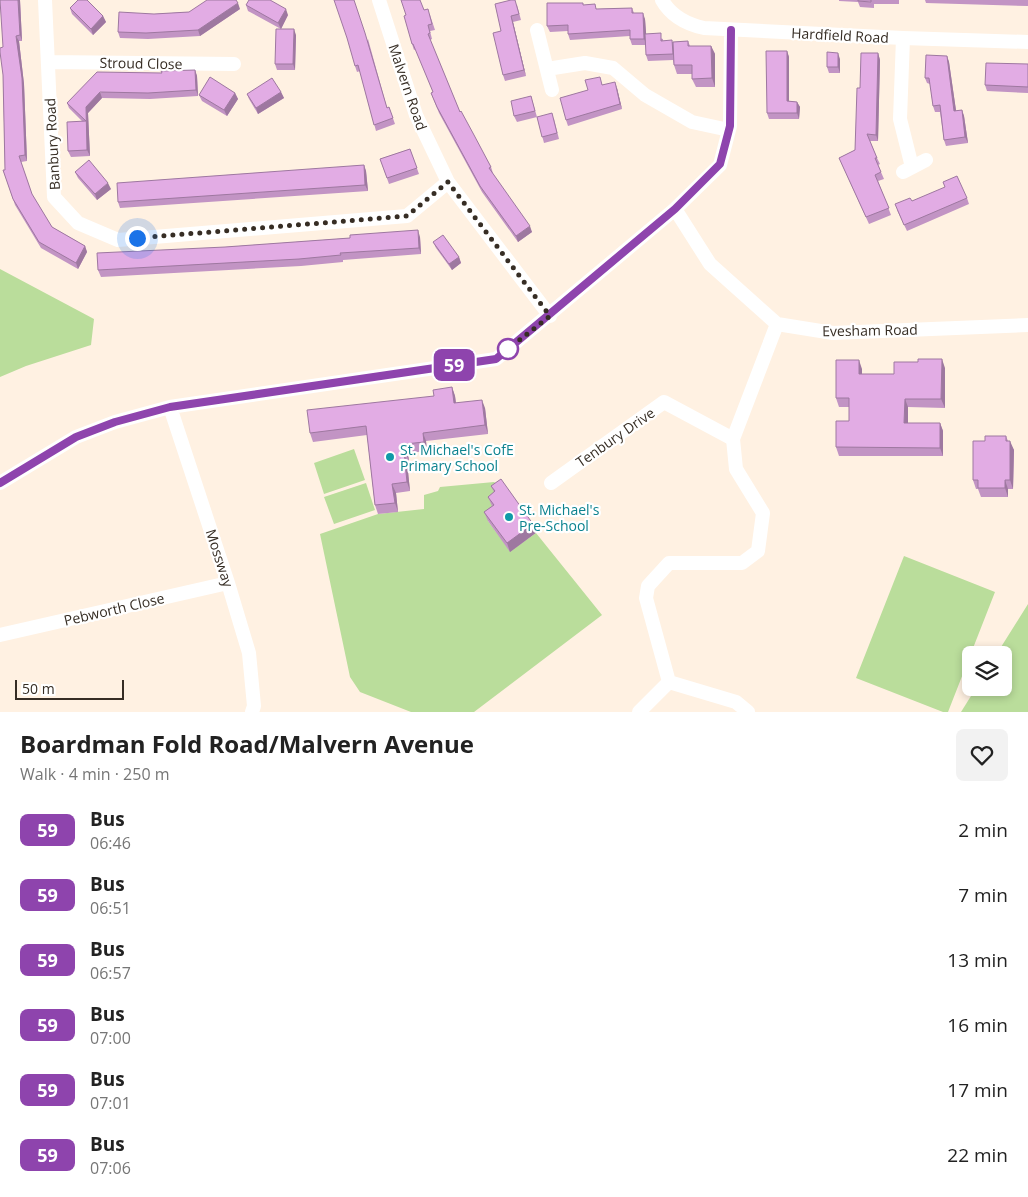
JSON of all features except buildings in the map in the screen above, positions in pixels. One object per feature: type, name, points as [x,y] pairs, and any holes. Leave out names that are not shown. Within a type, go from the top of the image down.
[{"type":"street","name":"Banbury Road","points":[[44,0],[54,197],[78,223],[118,240],[407,216],[448,182]]},
{"type":"street","name":"Malvern Road","points":[[379,0],[416,115],[448,182],[550,316]]},
{"type":"street","name":"Hardfield Road","points":[[662,0],[675,15],[692,25],[731,30],[1028,42]]},
{"type":"street","points":[[537,30],[552,90]]},
{"type":"street","points":[[0,483],[76,437],[115,422],[170,407],[496,359],[550,316],[675,209],[720,164],[729,130],[731,30]]},
{"type":"street","points":[[904,38],[900,119],[908,170],[926,160]]},
{"type":"street","name":"Stroud Close","points":[[48,62],[234,64]]},
{"type":"street","points":[[547,69],[585,63],[613,68],[645,95],[692,122],[729,130]]},
{"type":"street","points":[[669,682],[646,598],[648,586],[669,563],[742,563],[758,551],[763,512],[736,469],[733,440],[777,324],[710,264],[675,209]]},
{"type":"street","name":"Evesham Road","points":[[777,324],[833,333],[1028,325]]},
{"type":"street","name":"Tenbury Drive","points":[[551,483],[664,402],[733,440]]},
{"type":"street","name":"Mossway","points":[[170,407],[249,653],[254,706],[252,712]]},
{"type":"street","name":"Pebworth Close","points":[[0,634],[228,583]]},
{"type":"street","points":[[639,712],[669,682]]},
{"type":"street","points":[[669,682],[736,702],[748,712]]},
{"type":"green space","points":[[0,269],[94,319],[91,345],[26,366],[0,377]]},
{"type":"green space","points":[[354,449],[365,480],[324,494],[314,463]]},
{"type":"green space","points":[[494,482],[504,488],[497,514],[488,521],[510,551],[536,533],[602,615],[474,712],[411,712],[360,692],[350,677],[320,534],[378,514],[424,509],[424,495],[438,491],[440,487]]},
{"type":"green space","points":[[366,483],[375,510],[334,524],[324,497]]},
{"type":"green space","points":[[904,556],[995,592],[974,646],[962,646],[962,676],[948,712],[943,712],[856,678]]},
{"type":"green space","points":[[1028,604],[1028,712],[961,712],[971,696],[1012,696],[1012,646],[1002,646]]},
{"type":"bus line","name":"59","points":[[0,483],[76,437],[115,422],[170,407],[496,359],[550,316],[675,209],[720,164],[730,126],[731,30]]},
{"type":"place","name":"St. Michael's CofE Primary School","points":[[390,457]]},
{"type":"place","name":"St. Michael's Pre-School","points":[[509,517]]},
{"type":"route","points":[[137,238],[407,216],[448,182],[550,316],[508,349]]}]
